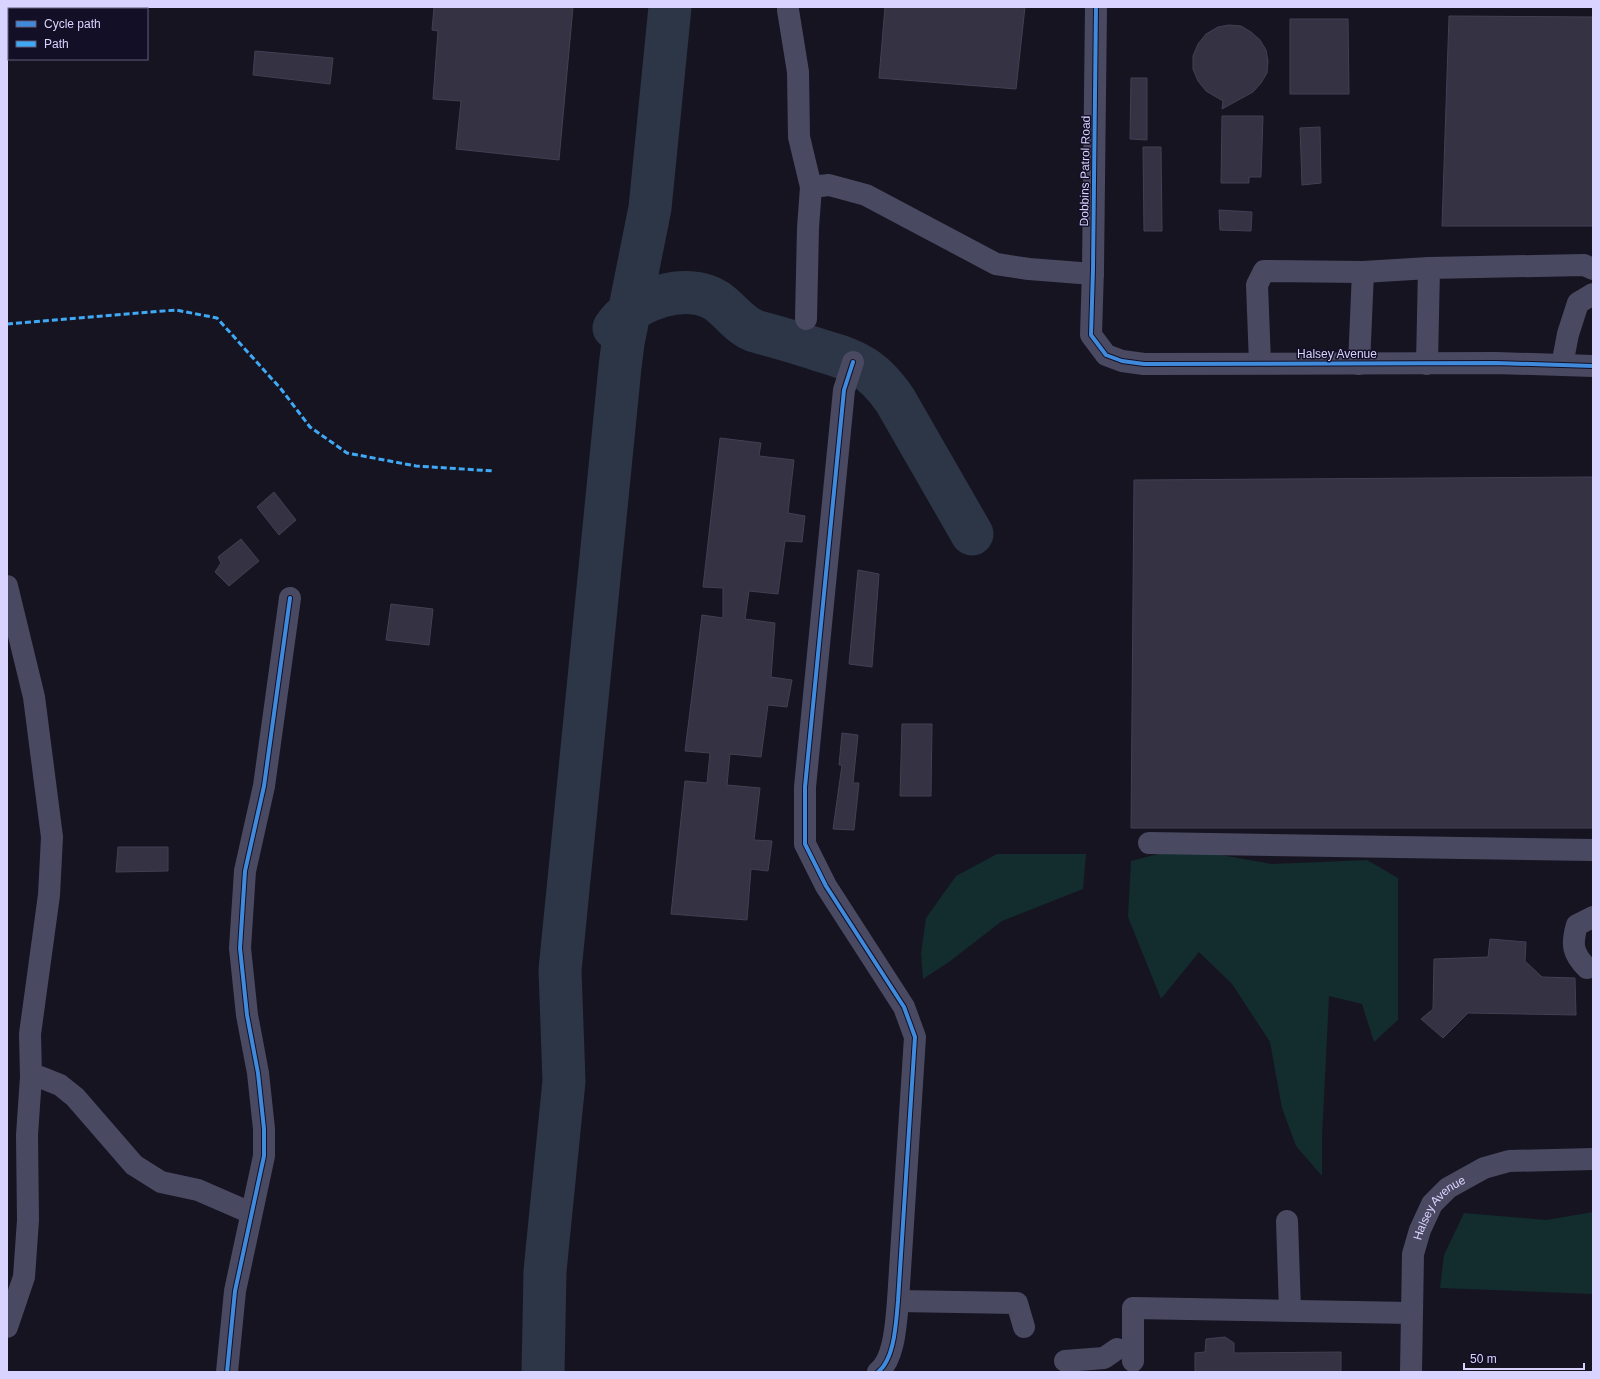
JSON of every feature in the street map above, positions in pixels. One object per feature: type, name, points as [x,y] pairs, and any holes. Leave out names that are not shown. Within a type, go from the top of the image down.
[{"type":"street","name":"Dobbins Patrol Road","points":[[1090,335],[1093,274],[1096,7]]},
{"type":"street","points":[[788,10],[798,72],[799,137],[811,187],[808,228],[806,319]]},
{"type":"street","points":[[811,187],[829,185],[866,195],[996,264],[1029,269],[1093,274]]},
{"type":"street","points":[[1260,363],[1257,285],[1264,271],[1363,272],[1429,268],[1584,265],[1593,269]]},
{"type":"street","points":[[1426,364],[1429,268]]},
{"type":"street","points":[[1360,364],[1363,272]]},
{"type":"street","points":[[1562,365],[1568,334],[1578,303],[1593,294]]},
{"type":"street","name":"Halsey Avenue","points":[[1090,335],[1106,355],[1122,361],[1144,364],[1496,363],[1593,366]]},
{"type":"street","points":[[853,362],[844,390],[823,595],[805,787],[805,844],[826,886],[904,1007],[915,1037],[898,1301],[893,1341],[884,1367],[878,1372]]},
{"type":"street","points":[[7,586],[34,698],[52,837],[49,895],[30,1034],[31,1077],[27,1135],[28,1220],[24,1276],[7,1327]]},
{"type":"street","points":[[227,1372],[235,1291],[264,1156],[264,1128],[258,1074],[247,1016],[240,948],[245,871],[264,786],[290,598]]},
{"type":"street","points":[[1149,843],[1593,850]]},
{"type":"street","points":[[1587,968],[1578,959],[1575,951],[1575,933],[1577,925],[1593,917]]},
{"type":"street","points":[[31,1077],[40,1078],[60,1086],[70,1093],[134,1165],[161,1182],[198,1190],[251,1213]]},
{"type":"street","name":"Halsey Avenue","points":[[1411,1372],[1413,1254],[1420,1230],[1432,1204],[1448,1188],[1484,1168],[1508,1161],[1593,1159]]},
{"type":"street","points":[[1287,1221],[1290,1310]]},
{"type":"street","points":[[898,1301],[1017,1303],[1024,1327]]},
{"type":"street","points":[[1065,1361],[1125,1355],[1133,1308],[1411,1313]]},
{"type":"green space","points":[[1181,848],[1272,864],[1367,860],[1398,878],[1398,1020],[1374,1042],[1362,1004],[1329,996],[1322,1138],[1322,1176],[1296,1146],[1282,1108],[1270,1042],[1232,984],[1199,952],[1161,999],[1128,917],[1131,861]]},
{"type":"green space","points":[[997,854],[1086,854],[1083,889],[1002,921],[949,962],[923,979],[921,953],[926,918],[956,876]]},
{"type":"green space","points":[[1593,1212],[1593,1294],[1440,1288],[1444,1255],[1464,1213],[1546,1220]]},
{"type":"building","points":[[434,7],[573,7],[559,160],[456,149],[461,101],[433,99],[438,31],[432,30]]},
{"type":"building","points":[[885,7],[1025,7],[1016,89],[879,78]]},
{"type":"building","points":[[1449,16],[1593,17],[1593,226],[1442,226]]},
{"type":"building","points":[[1290,19],[1348,19],[1349,94],[1290,94]]},
{"type":"building","points":[[1229,25],[1241,26],[1260,40],[1266,50],[1268,61],[1267,73],[1253,92],[1222,109],[1223,101],[1206,91],[1198,81],[1193,69],[1193,56],[1198,44],[1206,34],[1218,27]]},
{"type":"building","points":[[255,51],[333,58],[330,84],[253,75]]},
{"type":"building","points":[[1131,78],[1147,78],[1147,140],[1130,139]]},
{"type":"building","points":[[1222,116],[1263,116],[1261,177],[1249,177],[1249,183],[1221,183]]},
{"type":"building","points":[[1320,127],[1321,183],[1302,185],[1300,128]]},
{"type":"building","points":[[1143,147],[1161,147],[1162,231],[1144,231]]},
{"type":"building","points":[[1219,210],[1252,212],[1251,231],[1220,230]]},
{"type":"building","points":[[720,438],[761,443],[759,456],[794,460],[788,513],[805,516],[802,542],[785,541],[778,594],[749,591],[745,619],[775,623],[771,677],[792,680],[787,707],[768,705],[761,757],[730,754],[727,785],[760,788],[754,840],[772,841],[768,871],[751,869],[747,920],[671,914],[685,781],[707,783],[710,753],[685,751],[702,615],[723,618],[723,588],[703,587]]},
{"type":"building","points":[[1593,477],[1593,828],[1131,828],[1134,480]]},
{"type":"building","points":[[274,492],[296,520],[279,535],[257,507]]},
{"type":"building","points":[[241,539],[259,561],[229,586],[215,572],[221,563],[218,557]]},
{"type":"building","points":[[858,570],[879,574],[872,667],[849,664]]},
{"type":"building","points":[[391,604],[433,609],[429,645],[386,640]]},
{"type":"building","points":[[902,724],[932,724],[931,796],[900,796]]},
{"type":"building","points":[[842,733],[858,735],[853,783],[859,783],[854,830],[833,829],[842,765],[839,765]]},
{"type":"building","points":[[118,847],[168,847],[168,871],[116,872]]},
{"type":"building","points":[[1490,939],[1526,942],[1525,961],[1542,977],[1575,978],[1576,1015],[1468,1013],[1443,1038],[1421,1019],[1433,1009],[1434,959],[1488,957]]},
{"type":"building","points":[[1225,1337],[1234,1343],[1234,1353],[1341,1352],[1341,1372],[1195,1372],[1195,1353],[1205,1352],[1206,1339]]},
{"type":"taxiway","points":[[543,1372],[545,1271],[564,1081],[560,970],[620,367],[623,343],[650,208],[670,7]]},
{"type":"taxiway","points":[[614,328],[623,318],[647,301],[676,293],[705,295],[717,301],[740,322],[755,331],[835,355],[861,366],[880,381],[895,400],[972,534]]},
{"type":"marked path","points":[[7,324],[176,310],[217,318],[281,389],[310,427],[347,453],[416,466],[494,471]]},
{"type":"cycle path","points":[[1096,7],[1091,335],[1106,355],[1122,361],[1144,364],[1496,363],[1593,366]]},
{"type":"cycle path","points":[[853,362],[844,390],[805,787],[805,844],[826,886],[904,1007],[915,1037],[898,1301],[894,1339],[888,1358],[884,1366],[878,1372]]},
{"type":"cycle path","points":[[227,1372],[235,1291],[264,1156],[264,1129],[258,1073],[247,1015],[240,948],[245,871],[264,786],[290,598]]}]
